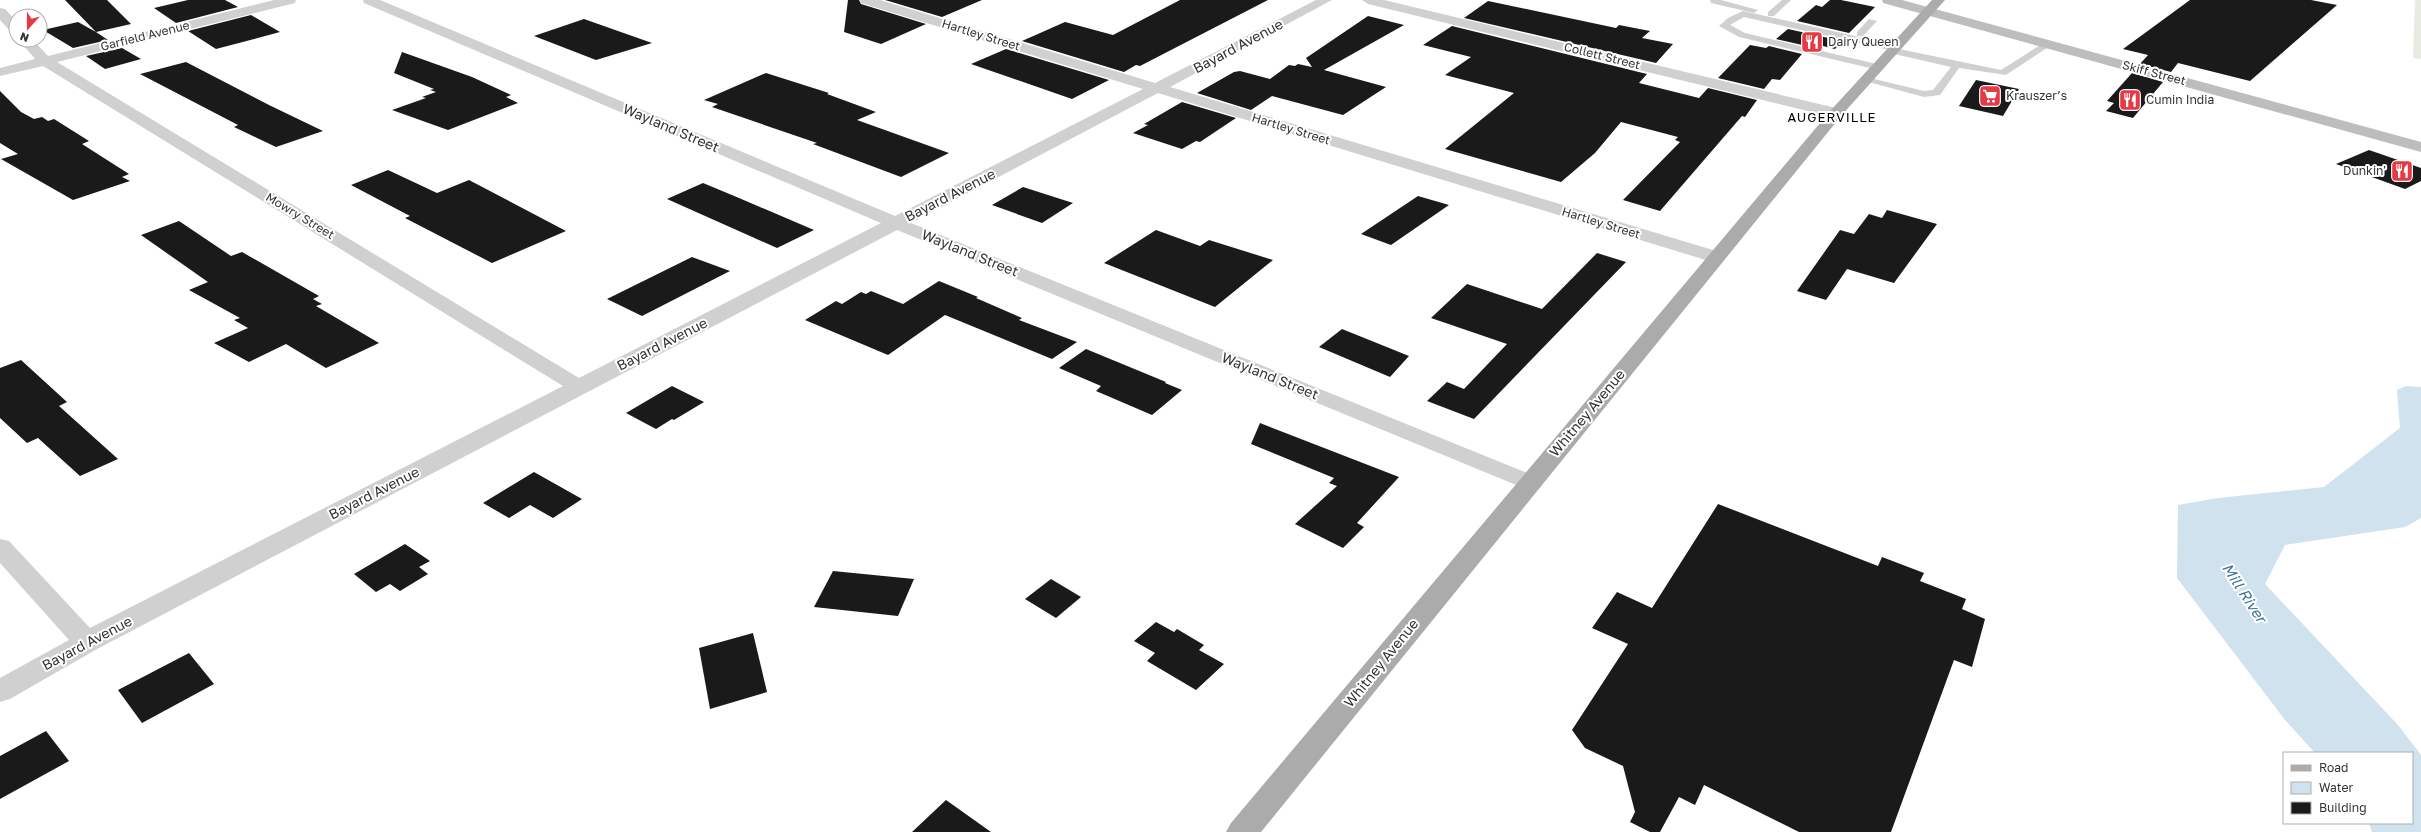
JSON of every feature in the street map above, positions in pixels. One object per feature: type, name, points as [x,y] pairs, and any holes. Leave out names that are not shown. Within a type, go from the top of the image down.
[{"type":"main road","name":"Skiff Street","points":[[1888,0],[1934,5],[2048,44],[2421,147]]},
{"type":"main road","name":"Whitney Avenue","points":[[1242,832],[1529,482],[1836,113],[1934,5]]},
{"type":"street","name":"Garfield Avenue","points":[[0,72],[290,0]]},
{"type":"street","name":"Wayland Street","points":[[369,0],[896,223],[1529,482]]},
{"type":"street","name":"Hartley Street","points":[[866,0],[1156,89],[1716,257]]},
{"type":"street","name":"Bayard Avenue","points":[[0,691],[87,642],[1326,0]]},
{"type":"street","name":"Collett Street","points":[[1368,0],[1836,113]]},
{"type":"street","points":[[0,12],[8,20]]},
{"type":"street","name":"Mowry Street","points":[[33,48],[45,61],[579,387]]},
{"type":"street","points":[[0,547],[87,642]]},
{"type":"lane","points":[[1713,0],[1770,17],[1896,47],[1957,65],[2003,73],[2048,44]]},
{"type":"lane","points":[[1750,37],[1788,0]]},
{"type":"lane","points":[[1896,47],[1860,34],[1770,17],[1743,14],[1731,20],[1724,26],[1750,37],[1872,73],[1933,94],[1936,93],[1957,65]]},
{"type":"lane","points":[[1860,34],[1872,21]]},
{"type":"shaded area","points":[[2415,0],[2421,0],[2421,59],[2413,58]]},
{"type":"water","name":"Mill River","points":[[2406,386],[2421,387],[2421,518],[2405,527],[2285,545],[2265,584],[2398,725],[2421,755],[2421,832],[2372,832],[2369,824],[2413,824],[2413,752],[2314,752],[2285,720],[2177,578],[2178,505],[2218,498],[2324,487],[2400,428],[2397,390]]},
{"type":"building","points":[[65,0],[107,0],[131,24],[96,32]]},
{"type":"building","points":[[188,0],[225,0],[238,7],[176,23],[154,8]]},
{"type":"building","points":[[848,0],[859,0],[861,4],[926,24],[881,44],[844,32]]},
{"type":"building","points":[[885,0],[982,0],[942,17]]},
{"type":"building","points":[[1180,0],[1268,0],[1140,66],[1136,65],[1124,72],[1022,41],[1065,22],[1113,35]]},
{"type":"building","points":[[1830,0],[1841,0],[1875,7],[1849,33],[1797,21],[1816,5],[1822,7]]},
{"type":"building","points":[[2190,0],[2311,0],[2337,5],[2250,81],[2178,63],[2171,72],[2140,64],[2148,55],[2123,49]]},
{"type":"building","points":[[1488,1],[1616,28],[1619,25],[1650,31],[1642,38],[1673,44],[1656,63],[1464,18]]},
{"type":"building","points":[[251,15],[280,32],[216,49],[188,31]]},
{"type":"building","points":[[1368,16],[1404,25],[1324,70],[1386,87],[1343,115],[1272,96],[1251,110],[1197,93],[1234,72],[1240,71],[1270,79],[1289,65],[1295,66],[1298,64],[1312,67],[1306,58]]},
{"type":"building","points":[[584,19],[652,43],[596,60],[534,36]]},
{"type":"building","points":[[78,22],[108,40],[73,48],[48,33],[48,29]]},
{"type":"building","points":[[1452,26],[1647,74],[1639,83],[1699,98],[1708,88],[1757,100],[1745,117],[1742,116],[1660,211],[1623,200],[1680,142],[1675,140],[1678,137],[1621,122],[1595,153],[1561,182],[1445,149],[1514,93],[1445,75],[1471,57],[1423,45]]},
{"type":"building","points":[[1788,29],[1842,41],[1835,49],[1823,46],[1820,49],[1776,39]]},
{"type":"building","points":[[1750,45],[1766,48],[1769,46],[1802,54],[1780,80],[1772,79],[1764,89],[1718,78]]},
{"type":"building","points":[[122,48],[141,59],[105,69],[86,56]]},
{"type":"building","points":[[1006,49],[1109,80],[1072,99],[971,64]]},
{"type":"building","points":[[402,52],[472,77],[511,95],[506,97],[518,103],[448,130],[392,110],[426,98],[422,97],[436,92],[430,90],[434,89],[394,73]]},
{"type":"building","points":[[186,62],[323,131],[276,147],[234,127],[238,125],[140,74]]},
{"type":"building","points":[[766,73],[829,93],[827,94],[876,112],[857,120],[949,153],[901,177],[813,144],[817,143],[712,107],[718,104],[704,100]]},
{"type":"building","points":[[2132,73],[2163,82],[2133,118],[2106,111],[2114,103],[2107,101]]},
{"type":"building","points":[[1976,80],[2019,89],[2003,116],[1959,106]]},
{"type":"building","points":[[0,91],[21,112],[34,119],[42,117],[48,121],[54,119],[89,141],[82,144],[129,174],[122,177],[130,181],[73,200],[1,159],[18,154],[0,143]]},
{"type":"building","points":[[1182,102],[1236,118],[1200,142],[1196,141],[1182,149],[1133,133],[1148,125],[1144,124]]},
{"type":"building","points":[[2369,150],[2421,168],[2421,181],[2405,189],[2336,164]]},
{"type":"building","points":[[388,170],[437,193],[469,180],[566,231],[492,263],[405,218],[410,216],[351,185]]},
{"type":"building","points":[[703,183],[814,230],[777,248],[667,199]]},
{"type":"building","points":[[1023,187],[1073,203],[1042,223],[992,205]]},
{"type":"building","points":[[1418,196],[1449,205],[1391,245],[1361,234]]},
{"type":"building","points":[[1887,210],[1937,224],[1894,283],[1847,269],[1826,300],[1797,291],[1840,230],[1854,234],[1869,214],[1882,218]]},
{"type":"building","points":[[179,221],[231,256],[242,252],[319,296],[313,299],[322,304],[316,306],[379,343],[326,368],[286,344],[249,362],[214,343],[248,328],[234,320],[240,318],[189,290],[208,282],[141,235]]},
{"type":"building","points":[[1156,230],[1200,246],[1209,240],[1273,260],[1215,307],[1104,263]]},
{"type":"building","points":[[1597,253],[1626,262],[1474,419],[1427,401],[1447,382],[1464,389],[1507,344],[1431,318],[1467,284],[1542,309]]},
{"type":"building","points":[[692,257],[730,271],[642,316],[607,299]]},
{"type":"building","points":[[939,281],[978,297],[976,298],[1022,318],[1019,320],[1077,342],[1052,359],[945,315],[888,355],[805,320],[836,301],[842,304],[861,292],[866,294],[871,291],[903,304]]},
{"type":"building","points":[[1342,329],[1409,356],[1390,377],[1319,347]]},
{"type":"building","points":[[1086,349],[1182,390],[1152,415],[1096,391],[1101,386],[1059,368]]},
{"type":"building","points":[[21,360],[67,402],[59,406],[118,459],[80,476],[38,438],[27,443],[0,418],[0,368]]},
{"type":"building","points":[[672,386],[704,402],[656,429],[626,413]]},
{"type":"building","points":[[1260,423],[1399,477],[1357,523],[1364,527],[1343,548],[1295,524],[1337,486],[1329,483],[1334,478],[1251,444]]},
{"type":"building","points":[[534,472],[582,499],[553,518],[530,505],[509,518],[483,503]]},
{"type":"building","points":[[1718,504],[1878,566],[1882,557],[1924,573],[1920,581],[1966,599],[1962,609],[1985,619],[1972,667],[1954,660],[1891,832],[1799,832],[1704,785],[1695,805],[1679,797],[1660,832],[1650,832],[1630,822],[1635,812],[1623,766],[1585,748],[1572,730],[1628,644],[1592,628],[1617,592],[1652,608]]},
{"type":"building","points":[[405,544],[430,561],[419,567],[428,574],[400,591],[390,584],[376,592],[354,574]]},
{"type":"building","points":[[833,571],[914,579],[898,616],[814,607]]},
{"type":"building","points":[[1051,579],[1081,597],[1056,618],[1025,599]]},
{"type":"building","points":[[1156,622],[1174,632],[1177,629],[1204,645],[1199,650],[1224,664],[1196,690],[1147,661],[1155,653],[1134,641]]},
{"type":"building","points":[[753,633],[767,692],[710,709],[699,648]]},
{"type":"building","points":[[189,653],[214,684],[142,723],[118,690]]},
{"type":"building","points":[[46,731],[69,761],[0,799],[0,756]]},
{"type":"building","points":[[946,800],[991,832],[912,832]]},
{"type":"place","name":"Dairy Queen","points":[[1812,42]]},
{"type":"place","name":"Krauszer’s","points":[[1990,96]]},
{"type":"place","name":"Cumin India","points":[[2130,100]]},
{"type":"place","name":"Dunkin'","points":[[2402,171]]},
{"type":"district","name":"AUGERVILLE","points":[[1832,117]]}]
